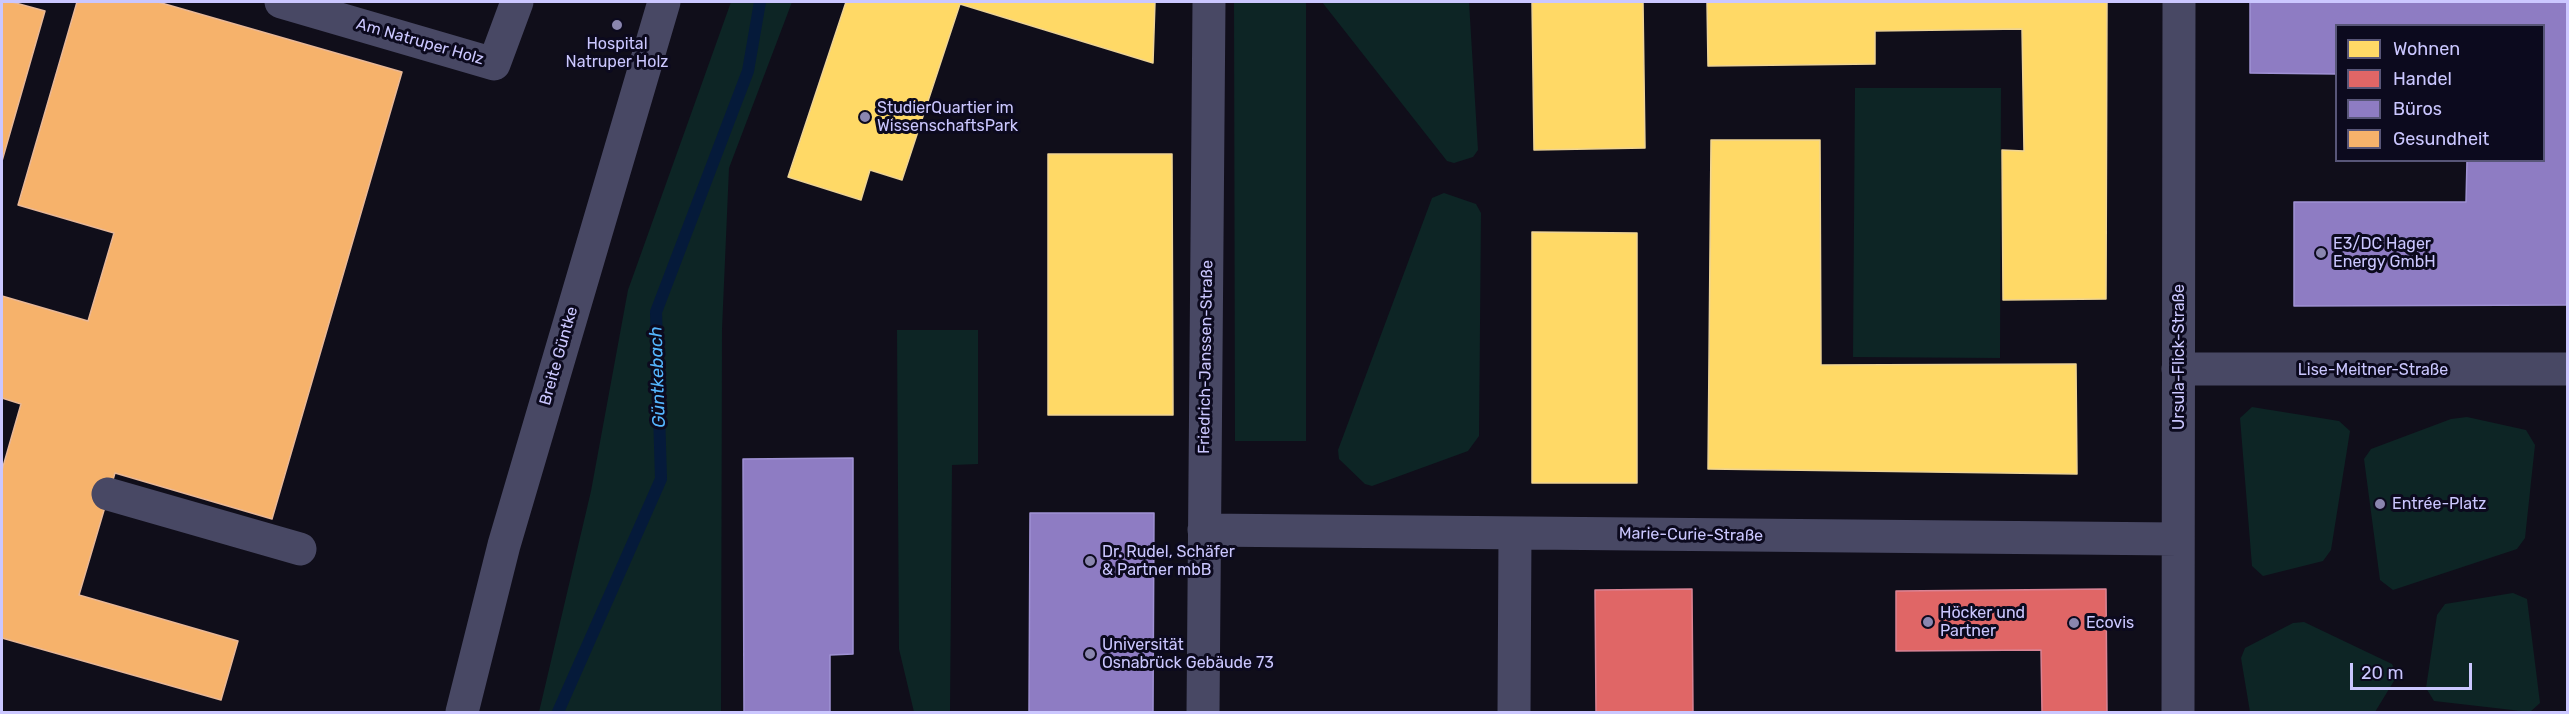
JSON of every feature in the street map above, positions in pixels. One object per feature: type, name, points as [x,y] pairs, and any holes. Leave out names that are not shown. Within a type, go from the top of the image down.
[{"type":"street","name":"Am Natruper Holz","points":[[281,2],[494,64],[518,2]]},
{"type":"street","name":"Breite Güntke","points":[[462,712],[504,545],[664,2]]},
{"type":"street","name":"Friedrich-Janssen-Straße","points":[[1203,712],[1209,2]]},
{"type":"street","name":"Ursula-Flick-Straße","points":[[2178,712],[2179,2]]},
{"type":"street","name":"Lise-Meitner-Straße","points":[[2178,369],[2568,369]]},
{"type":"street","points":[[108,494],[300,549]]},
{"type":"street","name":"Marie-Curie-Straße","points":[[1204,530],[2178,539]]},
{"type":"street","points":[[1514,712],[1515,533]]},
{"type":"green space","points":[[731,2],[792,2],[729,168],[722,329],[721,712],[539,712],[591,491],[628,290]]},
{"type":"green space","points":[[1234,2],[1306,2],[1306,441],[1235,441]]},
{"type":"green space","points":[[1322,2],[1469,2],[1478,150],[1473,157],[1454,163],[1447,161]]},
{"type":"green space","points":[[1855,88],[2001,88],[2000,358],[1853,357]]},
{"type":"green space","points":[[1444,193],[1476,204],[1481,213],[1479,436],[1468,451],[1372,486],[1365,484],[1339,459],[1338,450],[1432,198]]},
{"type":"green space","points":[[897,330],[978,330],[978,464],[952,465],[950,712],[914,712],[899,649]]},
{"type":"green space","points":[[2252,407],[2339,421],[2350,431],[2331,550],[2323,561],[2263,576],[2252,566],[2240,418]]},
{"type":"green space","points":[[2467,417],[2526,430],[2535,445],[2525,538],[2517,549],[2393,590],[2380,580],[2364,459],[2371,449],[2451,419]]},
{"type":"green space","points":[[2513,593],[2527,599],[2540,703],[2530,712],[2434,701],[2426,688],[2437,615],[2445,604]]},
{"type":"green space","points":[[2304,622],[2392,664],[2397,676],[2375,712],[2250,712],[2241,658],[2245,648],[2293,623]]},
{"type":"building: Wohnen","name":"StudierQuartier im WissenschaftsPark","points":[[846,2],[1155,2],[1153,63],[960,4],[902,180],[870,170],[861,200],[788,177]]},
{"type":"building: Wohnen","points":[[1532,2],[1643,2],[1645,148],[1534,150]]},
{"type":"building: Wohnen","points":[[1707,2],[2107,2],[2106,299],[2003,300],[2002,150],[2024,151],[2022,29],[1875,31],[1875,64],[1708,66]]},
{"type":"building: Wohnen","points":[[1711,140],[1820,140],[1821,365],[2076,364],[2077,474],[1708,469]]},
{"type":"building: Wohnen","points":[[1048,154],[1172,154],[1173,415],[1048,415]]},
{"type":"building: Wohnen","points":[[1532,232],[1637,233],[1637,483],[1532,483]]},
{"type":"building: Handel","points":[[1692,589],[1693,712],[1596,712],[1595,590]]},
{"type":"building: Handel","points":[[2106,589],[2107,712],[2042,712],[2041,650],[1896,651],[1896,591]]},
{"type":"building: Büros","points":[[2250,2],[2568,2],[2568,305],[2294,306],[2294,202],[2466,202],[2467,162],[2545,162],[2545,24],[2335,24],[2335,74],[2250,73]]},
{"type":"building: Büros","points":[[853,458],[853,654],[830,655],[830,712],[744,712],[743,459]]},
{"type":"building: Büros","points":[[1030,513],[1154,513],[1153,712],[1029,712]]},
{"type":"building: Gesundheit","points":[[2,2],[12,2],[45,11],[2,161]]},
{"type":"building: Gesundheit","points":[[77,2],[158,2],[402,72],[272,519],[115,473],[79,595],[238,641],[221,700],[2,638],[2,470],[21,404],[2,398],[2,296],[88,321],[114,233],[18,205]]},
{"type":"waterway","name":"Güntkebach","points":[[558,712],[661,479],[656,312],[748,71],[760,2]]},
{"type":"place","name":"Hospital Natruper Holz","points":[[617,25]]},
{"type":"place","name":"StudierQuartier im WissenschaftsPark","points":[[865,117]]},
{"type":"place","name":"E3/DC Hager Energy GmbH","points":[[2321,253]]},
{"type":"place","name":"Entrée-Platz","points":[[2380,504]]},
{"type":"place","name":"Dr. Rudel, Schäfer & Partner mbB","points":[[1090,561]]},
{"type":"place","name":"Höcker und Partner","points":[[1928,622]]},
{"type":"place","name":"Ecovis","points":[[2074,623]]},
{"type":"place","name":"Universität Osnabrück Gebäude 73","points":[[1090,654]]}]
